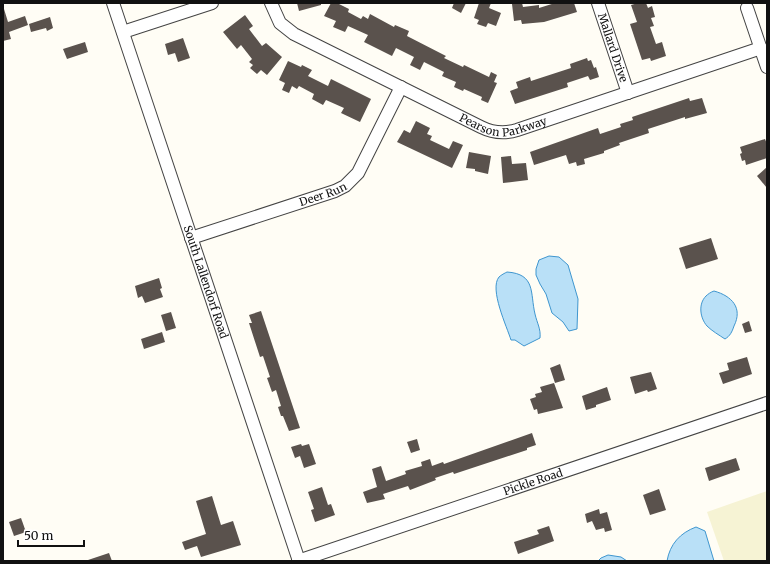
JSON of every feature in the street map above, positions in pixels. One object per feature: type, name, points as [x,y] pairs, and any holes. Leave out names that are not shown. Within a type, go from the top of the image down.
[{"type":"street","name":"South Lallendorf Road","points":[[113,3],[299,561]]},
{"type":"street","points":[[123,32],[212,3]]},
{"type":"street","name":"Pearson Parkway","points":[[271,3],[278,20],[290,32],[486,130],[501,133],[517,130],[761,48]]},
{"type":"street","name":"Mallard Drive","points":[[598,3],[628,93]]},
{"type":"street","points":[[747,8],[767,67]]},
{"type":"street","name":"Deer Run","points":[[191,238],[345,186],[358,173],[401,87]]},
{"type":"street","name":"Pickle Road","points":[[299,561],[767,403]]},
{"type":"shaded area","points":[[767,491],[767,561],[724,561],[707,512]]},
{"type":"water","points":[[549,256],[559,257],[568,265],[578,299],[577,329],[569,331],[563,322],[552,313],[546,294],[536,275],[539,260]]},
{"type":"water","points":[[507,272],[523,276],[532,292],[540,338],[524,346],[515,340],[511,340],[497,299],[496,283],[499,277]]},
{"type":"water","points":[[714,291],[726,296],[731,300],[736,308],[736,320],[731,334],[725,339],[707,326],[701,315],[703,299]]},
{"type":"water","points":[[696,527],[705,531],[714,561],[667,561],[673,544],[685,532]]},
{"type":"water","points":[[608,555],[621,557],[627,561],[598,561]]},
{"type":"building","points":[[297,3],[321,3],[321,5],[299,11]]},
{"type":"building","points":[[331,3],[337,3],[349,9],[348,12],[361,19],[363,16],[368,19],[370,14],[394,27],[395,25],[409,31],[407,36],[446,56],[444,58],[463,67],[464,65],[489,77],[491,72],[497,75],[494,82],[497,83],[488,103],[481,100],[482,97],[464,89],[463,91],[454,87],[456,82],[442,76],[444,72],[424,62],[420,70],[410,65],[414,57],[396,48],[392,56],[364,42],[368,35],[348,26],[345,32],[333,27],[336,21],[324,16]]},
{"type":"building","points":[[454,3],[466,3],[461,13],[452,8]]},
{"type":"building","points":[[479,3],[491,3],[489,8],[501,13],[496,26],[488,23],[486,27],[477,24],[479,20],[474,18]]},
{"type":"building","points":[[522,3],[523,7],[539,5],[539,8],[555,3],[574,3],[577,12],[544,22],[522,24],[521,20],[514,21],[512,4]]},
{"type":"building","points":[[646,3],[648,8],[652,6],[655,17],[651,18],[654,26],[650,27],[656,44],[662,42],[666,56],[651,61],[650,58],[642,60],[630,24],[637,22],[631,5]]},
{"type":"building","points":[[4,9],[8,22],[25,16],[28,25],[9,32],[11,39],[3,41],[3,10]]},
{"type":"building","points":[[245,15],[253,26],[249,29],[262,46],[266,43],[282,57],[267,75],[261,70],[257,74],[250,68],[253,65],[249,62],[252,59],[241,45],[237,49],[223,32]]},
{"type":"building","points":[[50,17],[53,28],[47,31],[46,28],[31,32],[29,24]]},
{"type":"building","points":[[183,38],[190,58],[178,62],[175,53],[168,55],[165,44]]},
{"type":"building","points":[[85,42],[88,52],[67,59],[63,49]]},
{"type":"building","points":[[587,58],[588,61],[591,60],[594,68],[596,67],[599,77],[590,80],[588,76],[567,83],[568,87],[515,104],[510,91],[518,88],[516,82],[530,77],[531,81],[571,68],[570,64]]},
{"type":"building","points":[[288,61],[312,70],[308,76],[328,86],[331,79],[371,99],[360,122],[341,113],[344,108],[326,100],[323,105],[312,99],[314,94],[299,86],[297,89],[292,86],[289,93],[282,90],[285,83],[279,80]]},
{"type":"building","points":[[689,98],[690,101],[702,98],[707,113],[685,119],[685,117],[648,129],[649,133],[619,143],[620,145],[604,151],[604,153],[584,159],[585,164],[577,166],[576,162],[569,164],[566,155],[534,165],[530,152],[598,128],[600,134],[621,127],[620,124],[633,120],[632,117]]},
{"type":"building","points":[[416,121],[430,128],[427,134],[432,136],[430,140],[449,149],[453,141],[463,145],[452,168],[397,142],[404,130],[410,133]]},
{"type":"building","points":[[765,139],[767,144],[767,158],[746,165],[745,160],[742,161],[740,147]]},
{"type":"building","points":[[469,152],[491,156],[488,174],[475,171],[475,169],[466,168]]},
{"type":"building","points":[[511,156],[512,164],[526,163],[528,180],[503,183],[501,157]]},
{"type":"building","points":[[767,167],[767,188],[757,176]]},
{"type":"building","points":[[711,238],[718,259],[686,269],[679,248]]},
{"type":"building","points":[[159,278],[162,288],[160,289],[163,297],[145,303],[142,296],[138,298],[135,286]]},
{"type":"building","points":[[261,311],[300,428],[289,431],[278,407],[281,406],[276,390],[272,392],[267,378],[270,377],[263,356],[260,357],[249,323],[252,323],[249,315]]},
{"type":"building","points":[[171,312],[176,328],[166,331],[161,315]]},
{"type":"building","points":[[749,321],[752,331],[745,333],[742,324]]},
{"type":"building","points":[[162,332],[165,342],[144,349],[141,339]]},
{"type":"building","points":[[747,357],[752,374],[723,384],[719,373],[729,370],[727,363]]},
{"type":"building","points":[[560,364],[565,380],[555,383],[550,368]]},
{"type":"building","points":[[651,372],[657,389],[648,392],[647,390],[635,394],[630,377]]},
{"type":"building","points":[[554,383],[563,408],[538,414],[537,409],[534,410],[530,399],[536,397],[535,394],[542,392],[540,387]]},
{"type":"building","points":[[607,387],[611,400],[586,410],[582,396]]},
{"type":"building","points":[[532,433],[536,445],[527,448],[527,450],[454,474],[453,472],[435,478],[436,480],[410,490],[408,486],[383,494],[385,499],[367,503],[363,492],[377,487],[372,469],[381,466],[386,481],[406,474],[405,471],[422,466],[421,462],[430,459],[432,466],[443,462],[444,464]]},
{"type":"building","points":[[417,439],[420,450],[411,453],[407,442]]},
{"type":"building","points":[[301,444],[302,446],[309,444],[316,464],[304,468],[300,456],[295,458],[291,447]]},
{"type":"building","points":[[736,458],[740,470],[709,481],[705,468]]},
{"type":"building","points":[[322,487],[328,505],[331,504],[335,515],[315,522],[311,510],[314,509],[308,492]]},
{"type":"building","points":[[659,489],[666,510],[650,515],[643,495]]},
{"type":"building","points":[[212,496],[221,525],[233,521],[241,545],[201,557],[197,546],[185,550],[182,542],[206,534],[196,501]]},
{"type":"building","points":[[599,509],[600,514],[607,512],[612,530],[605,532],[604,528],[596,530],[592,521],[587,523],[585,514]]},
{"type":"building","points":[[21,518],[26,532],[14,536],[9,522]]},
{"type":"building","points":[[549,526],[554,541],[518,554],[514,542],[539,534],[537,530]]},
{"type":"building","points":[[109,553],[112,561],[88,561],[88,560]]}]
